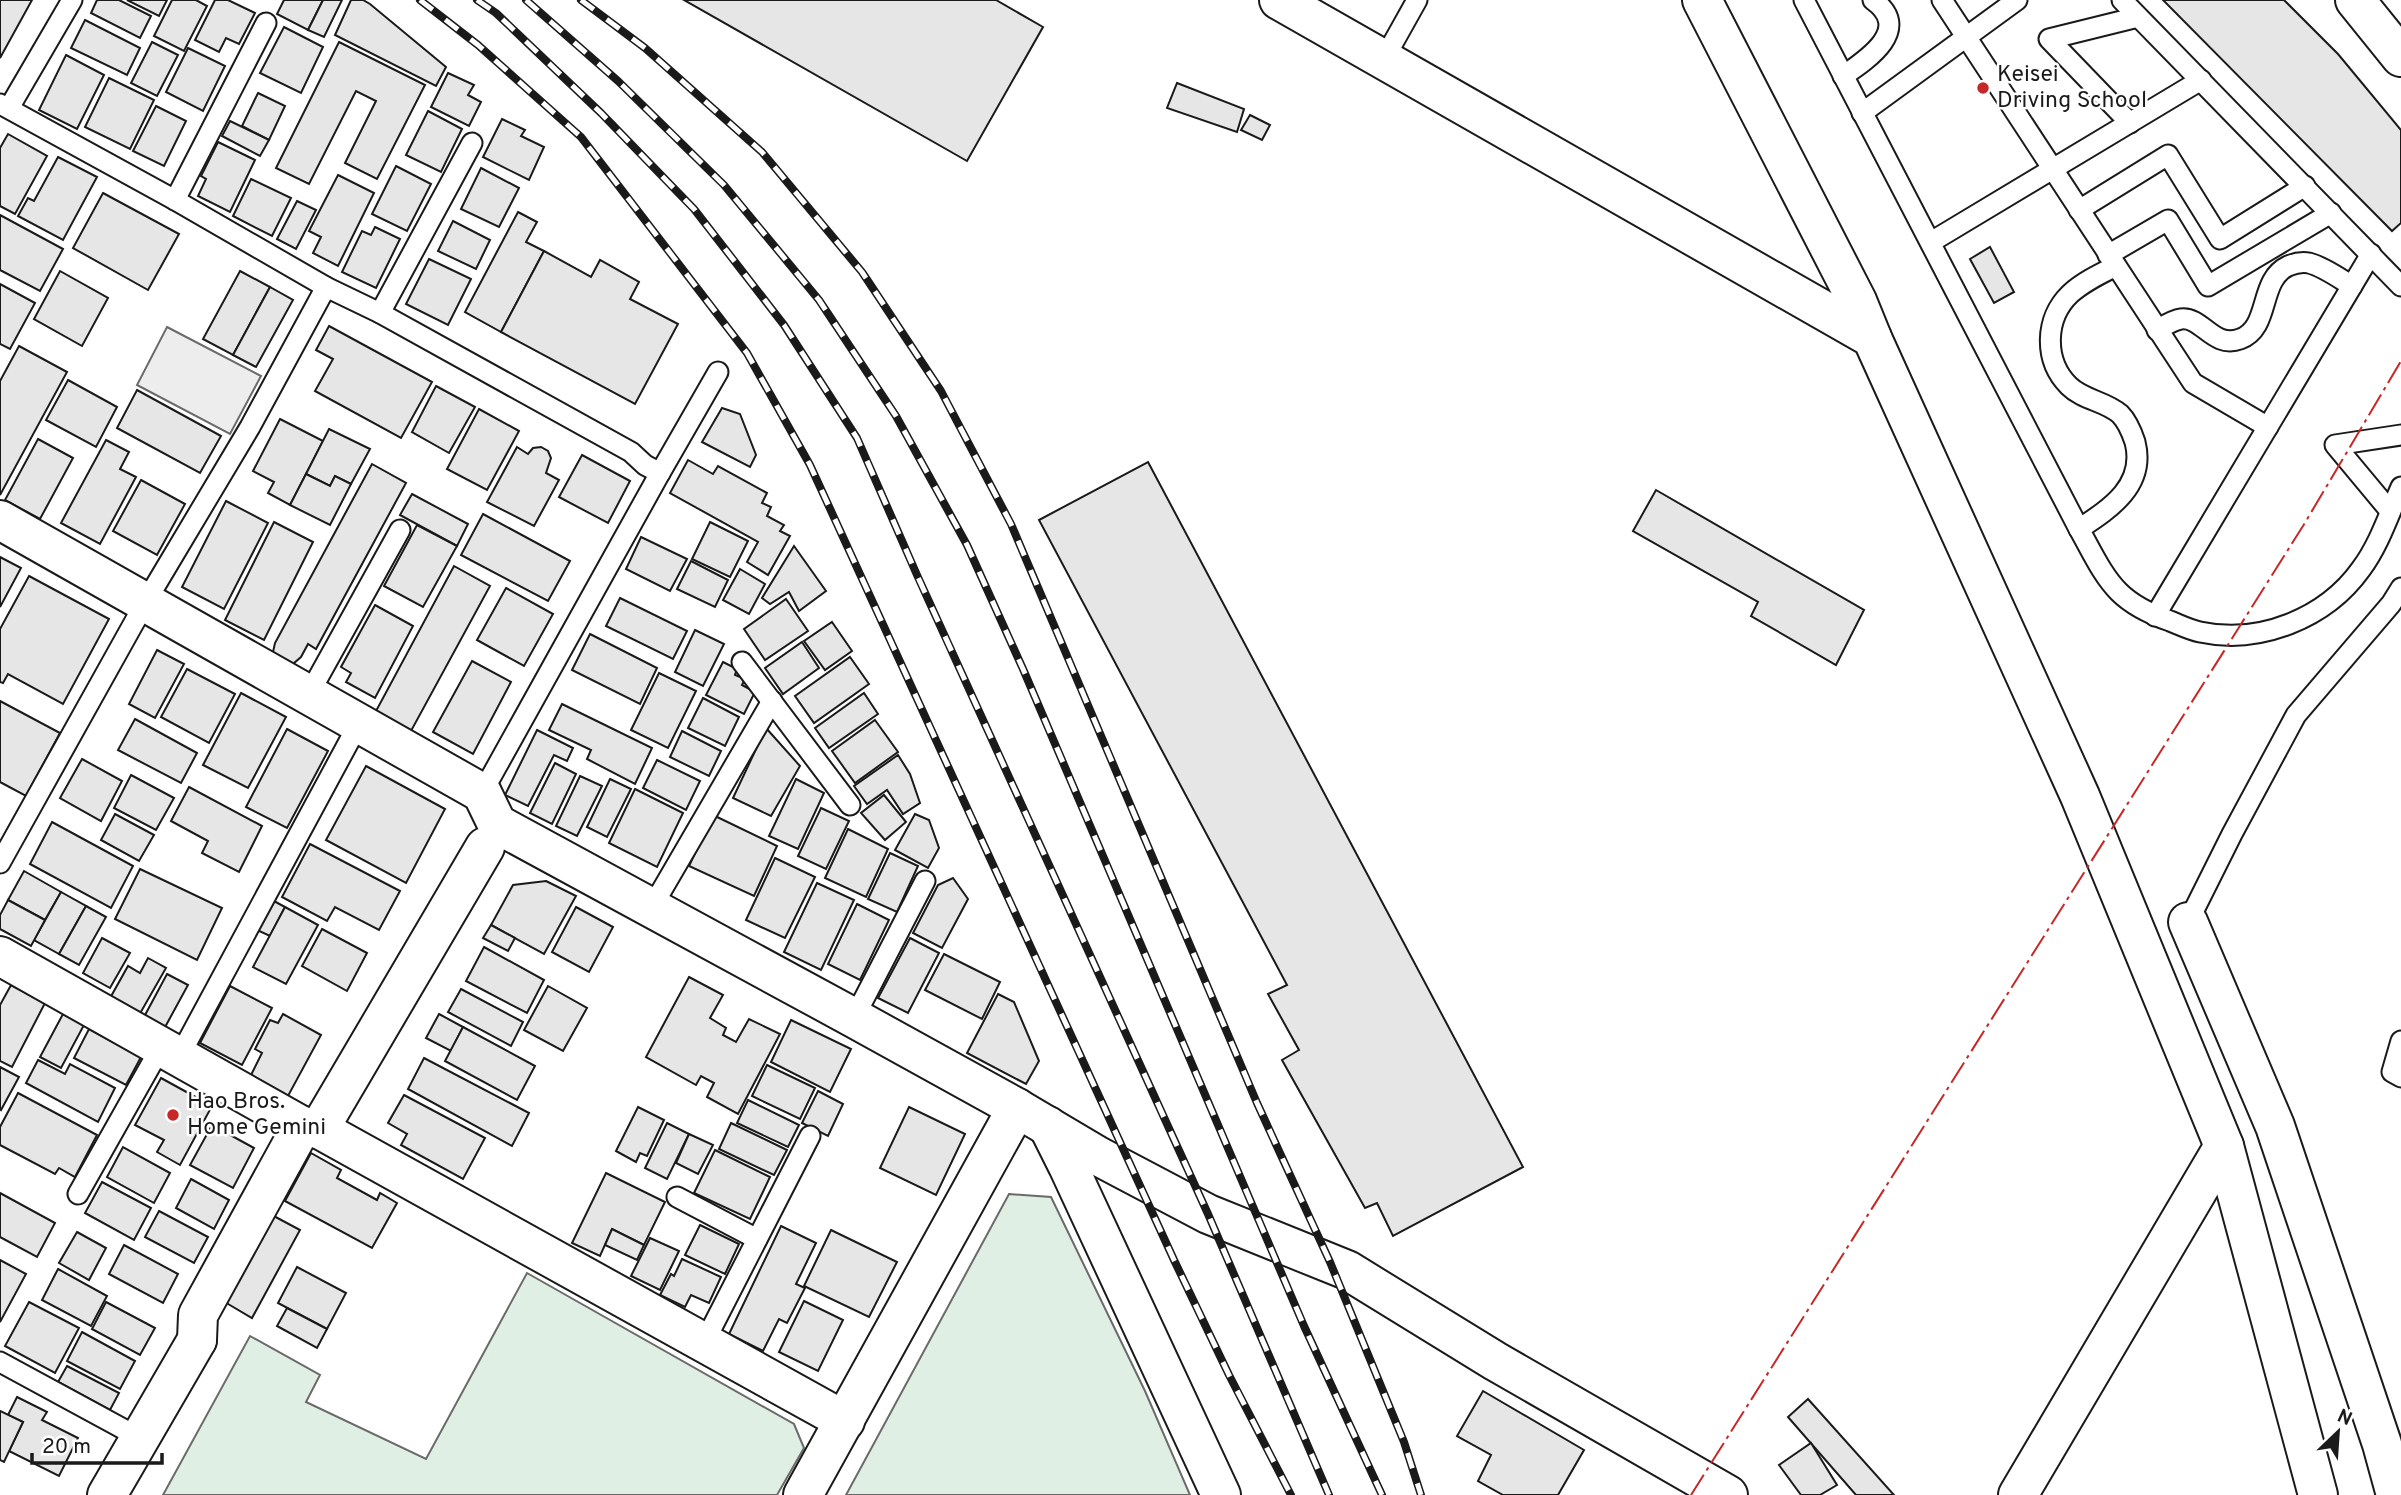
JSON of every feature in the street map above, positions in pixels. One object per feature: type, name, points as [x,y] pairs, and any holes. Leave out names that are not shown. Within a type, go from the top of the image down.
[{"type":"street","points":[[1279,0],[1872,338]]},
{"type":"street","points":[[1702,0],[1857,301],[2080,796],[2224,1146],[2318,1495]]},
{"type":"street","points":[[2355,0],[2401,57]]},
{"type":"street","points":[[0,520],[359,723],[488,821],[652,907],[1098,1156],[1208,1214],[1347,1270],[1495,1361],[1728,1495]]},
{"type":"street","points":[[107,1495],[197,1340],[198,1315],[316,1125],[488,821]]},
{"type":"street","points":[[2188,922],[2275,1126],[2392,1442],[2396,1495]]},
{"type":"street","points":[[0,956],[170,1052],[316,1125],[845,1421]]},
{"type":"street","points":[[803,1495],[845,1421],[1032,1117]]},
{"type":"street","points":[[1032,1117],[1068,1166],[1220,1495]]},
{"type":"street","points":[[2018,1495],[2224,1146]]},
{"type":"lane","points":[[72,0],[3,108],[175,200],[326,287],[380,313],[631,453],[660,473]]},
{"type":"lane","points":[[1384,59],[1417,0]]},
{"type":"lane","points":[[1804,0],[2079,529],[2100,567],[2120,593],[2155,616],[2200,632],[2244,635],[2278,628],[2306,618],[2337,595],[2361,570],[2401,487]]},
{"type":"lane","points":[[1843,76],[1875,54],[1888,31],[1889,18],[1873,0]]},
{"type":"lane","points":[[1942,0],[2193,383],[2268,427]]},
{"type":"lane","points":[[1863,113],[2017,0]]},
{"type":"lane","points":[[2122,0],[2401,286]]},
{"type":"lane","points":[[2130,123],[2049,38],[2138,17]]},
{"type":"lane","points":[[175,200],[266,23]]},
{"type":"lane","points":[[1931,243],[2202,80]]},
{"type":"lane","points":[[380,313],[472,143]]},
{"type":"lane","points":[[2079,211],[2168,156],[2220,239],[2305,186]]},
{"type":"lane","points":[[2079,529],[2110,507],[2129,488],[2137,472],[2137,453],[2132,433],[2121,415],[2069,386],[2054,362],[2049,337],[2061,305],[2071,293],[2112,260],[2168,220],[2208,286],[2331,213]]},
{"type":"lane","points":[[2155,616],[2371,254]]},
{"type":"lane","points":[[2157,330],[2182,319],[2191,320],[2211,335],[2226,341],[2240,339],[2250,332],[2259,318],[2267,288],[2274,276],[2294,264],[2309,263],[2352,286]]},
{"type":"lane","points":[[0,863],[145,603],[250,427],[326,287]]},
{"type":"lane","points":[[488,821],[660,473],[718,372]]},
{"type":"lane","points":[[2390,510],[2335,445],[2401,435]]},
{"type":"lane","points":[[309,694],[400,530]]},
{"type":"lane","points":[[2188,922],[2296,715],[2391,604],[2401,588]]},
{"type":"lane","points":[[743,662],[850,805]]},
{"type":"lane","points":[[652,907],[772,701]]},
{"type":"lane","points":[[78,1195],[170,1052],[359,723]]},
{"type":"lane","points":[[855,1018],[925,881]]},
{"type":"lane","points":[[2401,1041],[2392,1072],[2401,1077]]},
{"type":"lane","points":[[704,1343],[810,1136]]},
{"type":"lane","points":[[677,1197],[757,1239]]},
{"type":"lane","points":[[0,1362],[139,1438]]},
{"type":"green space","points":[[1009,1194],[1051,1197],[1145,1391],[1190,1495],[846,1495]]},
{"type":"green space","points":[[527,1273],[794,1424],[804,1448],[777,1495],[163,1495],[250,1336],[320,1375],[306,1402],[426,1459]]},
{"type":"shaded area","points":[[167,327],[261,376],[230,434],[137,385]]},
{"type":"building","points":[[0,0],[32,0],[0,58]]},
{"type":"building","points":[[97,0],[119,0],[151,16],[140,38],[91,13]]},
{"type":"building","points":[[127,0],[167,0],[159,16]]},
{"type":"building","points":[[172,0],[196,0],[207,6],[184,51],[154,36]]},
{"type":"building","points":[[215,0],[228,0],[255,13],[239,44],[226,38],[219,52],[195,40]]},
{"type":"building","points":[[284,0],[323,0],[308,30],[277,14]]},
{"type":"building","points":[[323,0],[342,0],[324,37],[308,30]]},
{"type":"building","points":[[351,0],[363,0],[370,4],[446,67],[436,86],[335,35]]},
{"type":"building","points":[[684,0],[996,0],[1043,27],[967,161]]},
{"type":"building","points":[[2163,0],[2284,0],[2338,54],[2401,130],[2401,223],[2392,231]]},
{"type":"building","points":[[85,20],[140,48],[127,75],[71,48]]},
{"type":"building","points":[[284,27],[323,47],[301,93],[260,73]]},
{"type":"building","points":[[152,42],[178,55],[157,96],[131,83]]},
{"type":"building","points":[[339,42],[425,85],[377,179],[345,163],[376,101],[356,91],[309,184],[276,168]]},
{"type":"building","points":[[188,48],[225,66],[203,111],[166,92]]},
{"type":"building","points":[[66,55],[104,75],[77,129],[39,110]]},
{"type":"building","points":[[448,73],[474,85],[468,95],[481,102],[469,126],[431,107]]},
{"type":"building","points":[[109,78],[154,100],[130,149],[85,127]]},
{"type":"building","points":[[1177,83],[1244,109],[1237,132],[1167,108]]},
{"type":"building","points":[[258,93],[285,106],[269,140],[242,126]]},
{"type":"building","points":[[156,106],[186,121],[164,166],[133,151]]},
{"type":"building","points":[[428,111],[462,129],[441,172],[406,155]]},
{"type":"building","points":[[1250,115],[1270,125],[1262,140],[1241,130]]},
{"type":"building","points":[[502,119],[525,130],[521,136],[544,147],[529,180],[483,157]]},
{"type":"building","points":[[230,121],[269,140],[260,156],[222,136]]},
{"type":"building","points":[[8,134],[47,156],[15,214],[0,206],[0,148]]},
{"type":"building","points":[[218,142],[255,160],[230,212],[198,196],[206,179],[201,176]]},
{"type":"building","points":[[58,157],[97,177],[63,240],[18,216],[28,198],[34,201]]},
{"type":"building","points":[[396,166],[431,184],[407,231],[372,214]]},
{"type":"building","points":[[481,168],[519,188],[499,227],[461,209]]},
{"type":"building","points":[[338,175],[374,193],[338,266],[313,253],[321,237],[309,231]]},
{"type":"building","points":[[251,179],[291,198],[272,236],[233,216]]},
{"type":"building","points":[[103,193],[179,234],[148,290],[73,248]]},
{"type":"building","points":[[297,201],[316,210],[296,249],[277,239]]},
{"type":"building","points":[[518,212],[537,222],[526,242],[544,251],[501,332],[465,312]]},
{"type":"building","points":[[0,215],[63,249],[40,291],[0,270]]},
{"type":"building","points":[[453,221],[490,240],[476,269],[438,251]]},
{"type":"building","points":[[375,227],[400,239],[376,288],[342,272],[362,231],[371,235]]},
{"type":"building","points":[[1990,247],[2014,292],[1994,303],[1970,259]]},
{"type":"building","points":[[544,251],[591,277],[600,260],[639,282],[630,299],[678,324],[635,404],[501,332]]},
{"type":"building","points":[[429,259],[471,279],[448,325],[406,304]]},
{"type":"building","points":[[60,271],[108,298],[82,346],[34,319]]},
{"type":"building","points":[[240,271],[270,287],[233,355],[203,339]]},
{"type":"building","points":[[0,284],[35,303],[10,349],[0,344]]},
{"type":"building","points":[[270,287],[293,300],[256,367],[233,355]]},
{"type":"building","points":[[329,326],[432,382],[401,438],[315,391],[333,359],[316,350]]},
{"type":"building","points":[[19,346],[67,372],[0,495],[0,381]]},
{"type":"building","points":[[68,380],[117,407],[96,447],[46,420]]},
{"type":"building","points":[[436,386],[475,407],[449,453],[412,432]]},
{"type":"building","points":[[137,390],[221,436],[200,473],[117,428]]},
{"type":"building","points":[[722,408],[740,414],[756,455],[750,467],[702,442]]},
{"type":"building","points":[[479,409],[519,431],[487,490],[447,469]]},
{"type":"building","points":[[280,419],[323,441],[290,505],[268,493],[274,482],[253,471]]},
{"type":"building","points":[[329,429],[370,449],[351,484],[335,476],[330,486],[306,474]]},
{"type":"building","points":[[38,439],[73,458],[40,519],[5,500]]},
{"type":"building","points":[[106,440],[129,452],[120,469],[136,477],[100,544],[61,523]]},
{"type":"building","points":[[517,447],[528,454],[533,448],[541,447],[548,451],[551,458],[546,473],[559,480],[534,526],[487,502]]},
{"type":"building","points":[[582,455],[630,481],[608,523],[559,497]]},
{"type":"building","points":[[688,460],[713,474],[718,466],[767,493],[762,503],[771,507],[767,516],[784,525],[780,531],[790,536],[768,575],[747,562],[758,542],[670,493]]},
{"type":"building","points":[[1148,462],[1523,1167],[1393,1236],[1377,1203],[1365,1208],[1282,1060],[1299,1050],[1268,994],[1287,985],[1039,520]]},
{"type":"building","points":[[372,464],[406,483],[316,649],[308,644],[301,657],[294,663],[285,665],[277,660],[273,652],[275,643]]},
{"type":"building","points":[[306,474],[330,486],[335,476],[351,484],[330,525],[290,505]]},
{"type":"building","points":[[141,480],[185,504],[157,555],[113,531]]},
{"type":"building","points":[[1656,490],[1864,610],[1836,665],[1751,616],[1758,602],[1633,531]]},
{"type":"building","points":[[412,494],[468,524],[457,546],[400,515]]},
{"type":"building","points":[[226,501],[268,523],[224,609],[182,587]]},
{"type":"building","points":[[483,514],[570,561],[548,601],[461,555]]},
{"type":"building","points":[[274,522],[313,542],[264,640],[225,620]]},
{"type":"building","points":[[710,522],[748,541],[730,577],[692,559]]},
{"type":"building","points":[[417,525],[457,546],[423,607],[384,586]]},
{"type":"building","points":[[641,537],[687,559],[670,591],[626,569]]},
{"type":"building","points":[[794,546],[826,591],[799,611],[789,592],[770,604],[762,598]]},
{"type":"building","points":[[0,557],[21,568],[0,607]]},
{"type":"building","points":[[691,561],[728,580],[715,607],[677,589]]},
{"type":"building","points":[[454,566],[490,586],[411,731],[376,711]]},
{"type":"building","points":[[740,569],[765,584],[749,614],[723,600]]},
{"type":"building","points":[[29,576],[109,619],[63,704],[8,674],[3,683],[0,682],[0,629]]},
{"type":"building","points":[[506,588],[553,614],[524,666],[477,640]]},
{"type":"building","points":[[620,598],[687,631],[673,659],[606,626]]},
{"type":"building","points":[[786,599],[808,631],[765,660],[744,629]]},
{"type":"building","points":[[375,605],[413,626],[375,698],[346,682],[351,673],[341,667]]},
{"type":"building","points":[[832,622],[852,651],[825,670],[804,641]]},
{"type":"building","points":[[695,630],[724,644],[703,686],[675,672]]},
{"type":"building","points":[[590,634],[657,668],[640,704],[572,670]]},
{"type":"building","points":[[802,642],[819,668],[783,694],[765,668]]},
{"type":"building","points":[[157,650],[184,664],[155,718],[129,704]]},
{"type":"building","points":[[850,657],[869,684],[814,723],[795,696]]},
{"type":"building","points":[[472,661],[511,682],[473,754],[433,732]]},
{"type":"building","points":[[723,662],[737,669],[735,675],[745,679],[742,685],[755,692],[744,714],[706,695]]},
{"type":"building","points":[[187,669],[235,694],[209,743],[161,717]]},
{"type":"building","points":[[659,673],[696,691],[668,748],[631,730]]},
{"type":"building","points":[[241,693],[286,717],[248,788],[203,765]]},
{"type":"building","points":[[864,693],[878,714],[829,748],[815,728]]},
{"type":"building","points":[[703,698],[739,717],[725,746],[688,728]]},
{"type":"building","points":[[0,701],[60,733],[26,796],[0,782]]},
{"type":"building","points":[[562,704],[652,748],[635,784],[587,759],[591,750],[549,730]]},
{"type":"building","points":[[135,719],[197,753],[181,783],[118,750]]},
{"type":"building","points":[[875,720],[898,752],[855,783],[832,751]]},
{"type":"building","points":[[766,728],[800,766],[771,816],[733,798]]},
{"type":"building","points":[[287,729],[328,751],[287,828],[246,807]]},
{"type":"building","points":[[537,730],[573,748],[567,761],[554,755],[528,806],[505,795]]},
{"type":"building","points":[[682,731],[721,751],[709,776],[670,757]]},
{"type":"building","points":[[898,755],[910,774],[920,803],[903,814],[887,790],[867,804],[854,786]]},
{"type":"building","points":[[82,759],[122,781],[101,821],[60,798]]},
{"type":"building","points":[[657,760],[700,781],[686,810],[643,788]]},
{"type":"building","points":[[555,763],[576,774],[552,824],[530,813]]},
{"type":"building","points":[[366,766],[445,809],[406,883],[326,840]]},
{"type":"building","points":[[131,775],[174,798],[156,830],[114,808]]},
{"type":"building","points":[[580,776],[602,786],[577,836],[556,826]]},
{"type":"building","points":[[610,779],[631,789],[607,837],[587,827]]},
{"type":"building","points":[[796,779],[824,793],[798,849],[769,836]]},
{"type":"building","points":[[189,787],[262,826],[239,872],[202,853],[208,841],[171,821]]},
{"type":"building","points":[[635,789],[683,813],[657,867],[609,843]]},
{"type":"building","points":[[884,795],[906,822],[885,840],[861,813]]},
{"type":"building","points":[[821,808],[849,821],[826,869],[798,856]]},
{"type":"building","points":[[115,814],[154,835],[139,861],[101,840]]},
{"type":"building","points":[[915,814],[929,820],[939,848],[928,868],[895,850]]},
{"type":"building","points":[[713,815],[777,846],[754,896],[689,866]]},
{"type":"building","points":[[52,822],[133,866],[111,908],[30,864]]},
{"type":"building","points":[[848,829],[888,849],[866,897],[825,878]]},
{"type":"building","points":[[310,844],[400,891],[379,930],[335,907],[327,921],[282,897]]},
{"type":"building","points":[[890,853],[918,866],[897,912],[868,899]]},
{"type":"building","points":[[775,858],[815,877],[785,938],[746,920]]},
{"type":"building","points":[[140,869],[222,908],[197,960],[115,919]]},
{"type":"building","points":[[24,871],[61,892],[45,920],[8,900]]},
{"type":"building","points":[[953,878],[968,899],[942,948],[913,933],[938,885]]},
{"type":"building","points":[[546,881],[576,896],[544,954],[491,925],[513,885]]},
{"type":"building","points":[[817,883],[854,900],[821,970],[784,952]]},
{"type":"building","points":[[61,892],[86,906],[59,954],[34,940]]},
{"type":"building","points":[[8,900],[45,920],[31,946],[0,929],[0,915]]},
{"type":"building","points":[[272,900],[285,907],[270,936],[257,930]]},
{"type":"building","points":[[857,904],[889,920],[860,980],[828,964]]},
{"type":"building","points":[[86,906],[106,917],[79,965],[59,954]]},
{"type":"building","points":[[285,907],[318,925],[286,984],[253,967]]},
{"type":"building","points":[[576,907],[613,927],[589,972],[552,952]]},
{"type":"building","points":[[491,925],[515,938],[508,951],[483,938]]},
{"type":"building","points":[[322,929],[367,953],[347,991],[302,966]]},
{"type":"building","points":[[102,938],[130,953],[110,988],[83,973]]},
{"type":"building","points":[[910,938],[939,953],[908,1013],[878,998]]},
{"type":"building","points":[[484,947],[544,980],[527,1013],[466,981]]},
{"type":"building","points":[[944,954],[1000,982],[982,1019],[925,990]]},
{"type":"building","points":[[148,958],[166,968],[138,1017],[109,1000],[128,966],[140,973]]},
{"type":"building","points":[[167,974],[188,985],[164,1029],[144,1017]]},
{"type":"building","points":[[689,977],[723,995],[710,1018],[726,1028],[723,1035],[736,1042],[749,1019],[780,1034],[738,1114],[707,1097],[714,1083],[701,1076],[696,1085],[646,1057]]},
{"type":"building","points":[[11,985],[45,1003],[12,1067],[0,1061],[0,1005]]},
{"type":"building","points":[[230,986],[272,1008],[242,1065],[200,1043]]},
{"type":"building","points":[[548,986],[587,1008],[563,1051],[524,1030]]},
{"type":"building","points":[[461,989],[523,1022],[511,1046],[448,1012]]},
{"type":"building","points":[[998,994],[1014,1002],[1039,1061],[1026,1084],[967,1053]]},
{"type":"building","points":[[63,1014],[84,1025],[61,1068],[40,1057]]},
{"type":"building","points":[[283,1014],[321,1035],[288,1096],[251,1075],[262,1053],[255,1049],[270,1020],[278,1023]]},
{"type":"building","points":[[439,1014],[463,1027],[451,1051],[426,1038]]},
{"type":"building","points":[[791,1020],[851,1049],[830,1092],[771,1062]]},
{"type":"building","points":[[463,1027],[535,1066],[517,1100],[445,1061]]},
{"type":"building","points":[[89,1029],[141,1057],[126,1085],[74,1058]]},
{"type":"building","points":[[424,1058],[529,1113],[512,1146],[408,1089]]},
{"type":"building","points":[[38,1060],[65,1074],[70,1064],[115,1088],[98,1122],[26,1083]]},
{"type":"building","points":[[767,1065],[815,1088],[800,1119],[752,1096]]},
{"type":"building","points":[[0,1067],[19,1077],[1,1110],[0,1109]]},
{"type":"building","name":"Hao Bros. Home Gemini","points":[[161,1078],[212,1106],[180,1165],[157,1152],[164,1140],[135,1125]]},
{"type":"building","points":[[818,1091],[843,1104],[828,1136],[802,1123]]},
{"type":"building","points":[[18,1093],[97,1135],[75,1177],[59,1168],[55,1174],[0,1145],[0,1127]]},
{"type":"building","points":[[404,1095],[485,1138],[463,1179],[401,1145],[407,1134],[388,1123]]},
{"type":"building","points":[[748,1100],[799,1125],[788,1147],[737,1123]]},
{"type":"building","points":[[638,1107],[664,1120],[647,1156],[640,1153],[636,1162],[616,1151]]},
{"type":"building","points":[[909,1107],[965,1134],[936,1195],[880,1168]]},
{"type":"building","points":[[667,1123],[689,1134],[667,1179],[645,1168]]},
{"type":"building","points":[[731,1123],[787,1150],[774,1175],[719,1149]]},
{"type":"building","points":[[212,1125],[254,1148],[233,1188],[190,1165]]},
{"type":"building","points":[[689,1134],[713,1145],[698,1174],[676,1163]]},
{"type":"building","points":[[123,1147],[170,1173],[154,1203],[107,1177]]},
{"type":"building","points":[[715,1150],[770,1177],[750,1219],[694,1193]]},
{"type":"building","points":[[311,1153],[341,1170],[337,1178],[377,1200],[380,1193],[397,1203],[372,1248],[285,1201]]},
{"type":"building","points":[[606,1173],[665,1202],[644,1245],[612,1229],[600,1256],[572,1243]]},
{"type":"building","points":[[191,1179],[229,1200],[214,1229],[176,1208]]},
{"type":"building","points":[[102,1182],[151,1208],[134,1240],[85,1213]]},
{"type":"building","points":[[0,1193],[55,1223],[37,1257],[0,1237]]},
{"type":"building","points":[[159,1211],[208,1237],[194,1263],[145,1237]]},
{"type":"building","points":[[270,1214],[300,1230],[252,1318],[223,1301]]},
{"type":"building","points":[[700,1225],[739,1244],[725,1274],[685,1255]]},
{"type":"building","points":[[781,1226],[816,1243],[796,1284],[805,1288],[787,1323],[779,1319],[763,1351],[729,1334]]},
{"type":"building","points":[[612,1229],[644,1245],[637,1260],[605,1245]]},
{"type":"building","points":[[831,1230],[897,1262],[869,1317],[804,1286]]},
{"type":"building","points":[[77,1232],[106,1248],[89,1280],[59,1263]]},
{"type":"building","points":[[650,1238],[679,1251],[660,1290],[631,1276]]},
{"type":"building","points":[[124,1245],[178,1274],[163,1303],[109,1274]]},
{"type":"building","points":[[682,1259],[721,1277],[709,1303],[691,1295],[685,1307],[660,1295]]},
{"type":"building","points":[[0,1260],[26,1274],[0,1322]]},
{"type":"building","points":[[297,1267],[346,1293],[327,1329],[278,1303]]},
{"type":"building","points":[[58,1269],[107,1296],[91,1326],[42,1300]]},
{"type":"building","points":[[804,1301],[843,1320],[818,1371],[779,1352]]},
{"type":"building","points":[[29,1302],[79,1328],[55,1373],[5,1346]]},
{"type":"building","points":[[106,1302],[155,1328],[140,1355],[92,1329]]},
{"type":"building","points":[[287,1308],[327,1329],[317,1348],[277,1326]]},
{"type":"building","points":[[82,1332],[135,1361],[120,1389],[67,1361]]},
{"type":"building","points":[[67,1366],[119,1393],[110,1410],[58,1382]]},
{"type":"building","points":[[1483,1391],[1584,1450],[1558,1495],[1503,1495],[1478,1481],[1491,1455],[1457,1436]]},
{"type":"building","points":[[17,1397],[47,1412],[42,1420],[78,1438],[59,1476],[9,1451],[23,1422],[8,1415]]},
{"type":"building","points":[[1808,1399],[1894,1495],[1856,1495],[1788,1417]]},
{"type":"building","points":[[0,1411],[23,1422],[4,1462],[0,1460]]},
{"type":"building","points":[[1811,1443],[1837,1485],[1820,1495],[1801,1495],[1779,1465]]},
{"type":"railway","points":[[420,0],[478,45],[581,137],[747,353],[810,465],[1174,1260],[1291,1495]]},
{"type":"railway","points":[[477,0],[496,13],[601,113],[694,209],[784,325],[857,438],[1208,1214],[1329,1495]]},
{"type":"railway","points":[[526,0],[618,81],[724,185],[819,300],[896,416],[967,545],[1023,669],[1304,1326],[1382,1495]]},
{"type":"railway","points":[[581,0],[645,48],[762,152],[862,272],[941,391],[1011,524],[1257,1103],[1330,1262],[1404,1442],[1421,1495]]},
{"type":"power","points":[[1691,1495],[2303,526],[2401,361]]},
{"type":"place","name":"Keisei Driving School","points":[[1983,88]]},
{"type":"place","name":"Hao Bros. Home Gemini","points":[[173,1115]]}]
